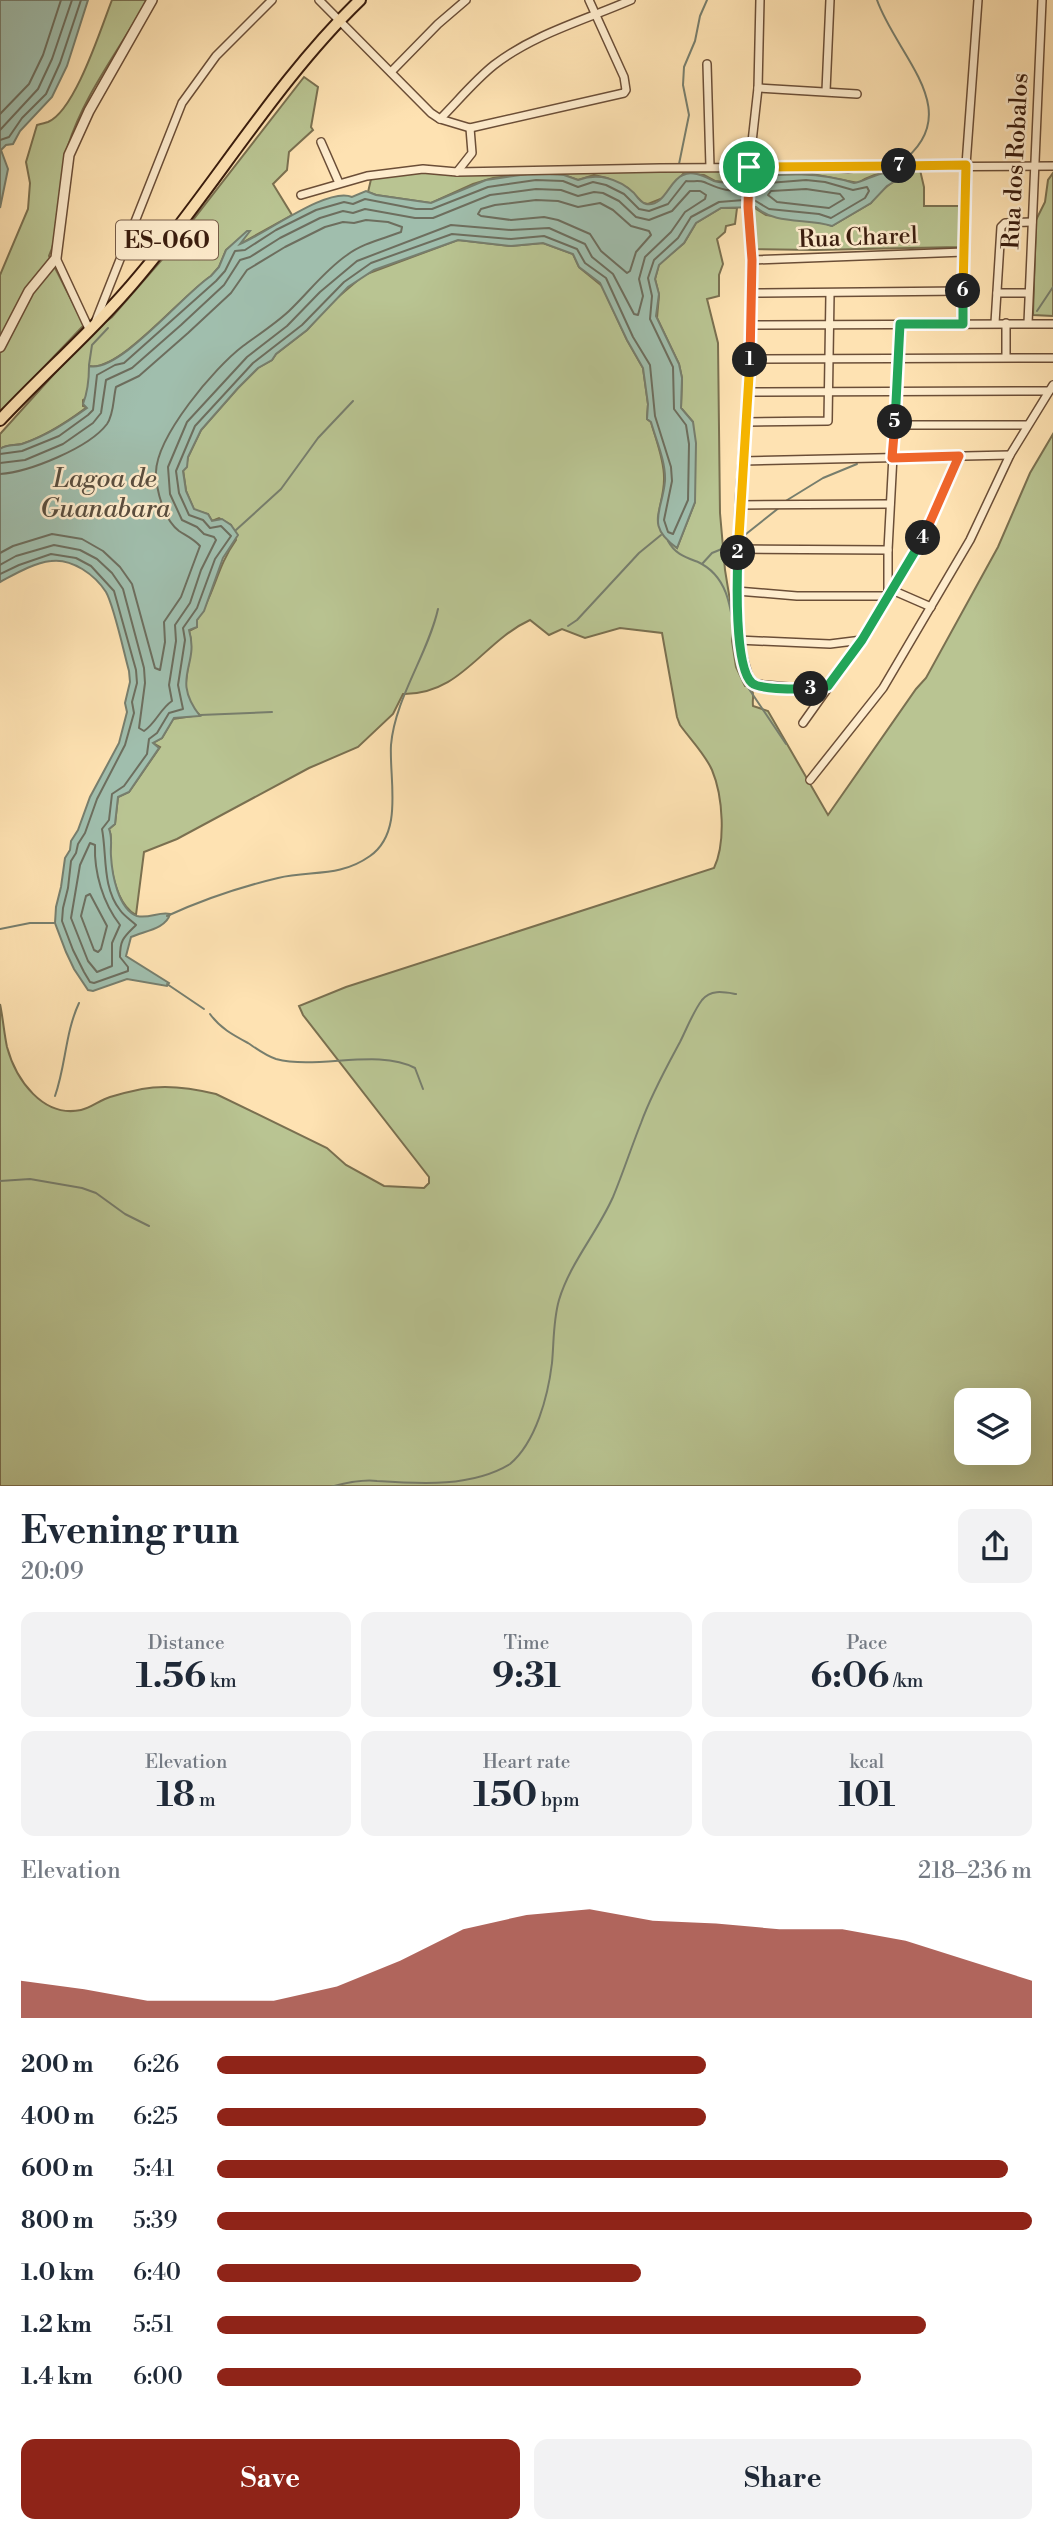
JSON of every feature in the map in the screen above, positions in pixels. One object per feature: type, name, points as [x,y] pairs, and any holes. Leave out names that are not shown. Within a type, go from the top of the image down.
[{"type":"main road","name":"ES-060","points":[[0,420],[92,330],[142,273],[339,20],[360,0]]},
{"type":"street","points":[[0,347],[29,291],[56,258],[69,155],[89,111],[152,0]]},
{"type":"street","points":[[92,330],[182,103],[216,56],[272,0]]},
{"type":"street","points":[[318,0],[421,104],[440,119],[470,128],[624,93],[627,86],[589,0]]},
{"type":"street","points":[[391,72],[466,0]]},
{"type":"street","points":[[440,119],[495,64],[527,43],[631,0]]},
{"type":"street","points":[[760,0],[758,88],[749,167],[752,325],[739,505],[738,640],[749,678],[754,684],[813,689],[828,686]]},
{"type":"street","points":[[826,91],[830,0]]},
{"type":"street","points":[[963,324],[966,165],[978,0]]},
{"type":"street","name":"Rua dos Robalos","points":[[1028,323],[1042,0]]},
{"type":"street","points":[[708,64],[710,167]]},
{"type":"street","points":[[758,88],[857,94]]},
{"type":"street","points":[[457,172],[472,153],[470,128]]},
{"type":"street","points":[[321,142],[339,183]]},
{"type":"street","points":[[301,195],[339,183],[390,172],[423,169],[457,172],[710,167],[1053,166]]},
{"type":"street","points":[[995,323],[1001,227],[1004,223],[1032,222]]},
{"type":"street","name":"Rua Charel","points":[[752,260],[964,252]]},
{"type":"street","points":[[56,258],[92,330]]},
{"type":"street","points":[[752,293],[963,291]]},
{"type":"street","points":[[997,293],[1028,293]]},
{"type":"street","points":[[746,422],[825,422],[829,418],[830,294]]},
{"type":"street","points":[[1006,323],[1006,357]]},
{"type":"street","points":[[890,593],[888,550],[900,324]]},
{"type":"street","points":[[752,325],[1053,324]]},
{"type":"street","points":[[750,359],[1053,358]]},
{"type":"street","points":[[748,393],[1051,388]]},
{"type":"street","points":[[810,780],[883,688],[970,540],[1010,455],[1051,388]]},
{"type":"street","points":[[895,425],[1027,425]]},
{"type":"street","points":[[743,461],[1010,455]]},
{"type":"street","points":[[803,723],[862,640],[890,593],[933,517],[959,456]]},
{"type":"street","points":[[739,505],[890,504]]},
{"type":"street","points":[[738,549],[888,550]]},
{"type":"street","points":[[737,591],[797,596],[890,593],[931,607]]},
{"type":"street","points":[[738,640],[830,644],[862,640]]},
{"type":"green space","points":[[112,0],[147,0],[93,90],[75,127],[62,173],[57,229],[49,256],[84,325],[0,413],[0,275],[28,209],[30,183],[26,162],[37,125],[58,115],[77,86]]},
{"type":"green space","points":[[304,77],[318,87],[311,127],[313,130],[289,152],[287,170],[273,184],[292,215],[240,244],[249,231],[247,232],[226,250],[219,267],[211,276],[134,345],[102,365],[89,366],[90,383],[87,398],[83,400],[83,406],[87,407],[39,437],[0,449],[0,434],[91,333],[112,317],[165,256]]},
{"type":"green space","points":[[398,169],[602,169],[646,172],[668,169],[739,172],[739,180],[736,184],[715,181],[704,175],[683,174],[663,198],[648,204],[643,203],[628,188],[594,175],[578,180],[564,175],[536,173],[493,178],[431,203],[368,192],[372,175]]},
{"type":"green space","points":[[811,169],[848,173],[864,170],[920,170],[924,206],[960,206],[959,247],[752,249],[753,207],[766,215],[818,221],[832,226],[871,203],[875,196],[901,175],[879,174],[858,183],[807,173],[755,177],[757,171]]},
{"type":"green space","points":[[1053,173],[1053,316],[1033,315],[1036,220],[1045,202],[1048,180]]},
{"type":"green space","points":[[721,208],[737,208],[735,224],[726,226],[725,232],[717,239],[723,264],[719,275],[719,296],[707,299],[718,343],[720,513],[725,570],[734,625],[732,641],[736,667],[745,686],[751,686],[753,706],[768,711],[828,815],[926,678],[998,547],[1030,473],[1053,434],[1053,1486],[0,1486],[0,1004],[7,1047],[17,1072],[33,1094],[55,1108],[81,1110],[110,1097],[151,1088],[179,1087],[207,1092],[327,1148],[346,1165],[384,1186],[424,1188],[429,1183],[429,1177],[303,1015],[299,1006],[346,987],[714,868],[718,858],[722,833],[719,793],[709,764],[677,717],[662,633],[620,628],[585,638],[562,629],[549,635],[530,620],[498,641],[470,666],[441,686],[423,692],[403,694],[393,714],[358,747],[309,768],[177,839],[144,852],[136,915],[125,904],[117,889],[112,872],[109,829],[115,824],[118,797],[129,792],[160,747],[153,743],[162,738],[173,719],[200,715],[191,707],[187,697],[191,642],[189,631],[197,627],[197,620],[236,540],[231,525],[219,518],[212,521],[208,514],[194,510],[186,491],[183,470],[201,430],[258,368],[272,360],[307,330],[331,303],[364,275],[458,240],[511,246],[543,243],[573,254],[579,267],[602,286],[643,368],[648,404],[647,419],[651,422],[664,470],[659,523],[661,531],[677,548],[695,502],[693,422],[681,408],[682,378],[679,364],[657,318],[659,295],[655,279],[659,264],[684,243],[696,223]]},
{"type":"water","points":[[0,0],[88,0],[67,66],[52,97],[20,131],[13,144],[6,145],[1,150],[8,169],[0,208]]},
{"type":"water","name":"Lagoa de Guanabara","points":[[891,172],[902,177],[887,186],[871,203],[832,226],[782,219],[763,213],[756,207],[721,208],[696,223],[684,243],[659,265],[655,279],[659,294],[656,316],[679,364],[682,378],[681,408],[693,422],[696,443],[695,502],[677,548],[667,540],[658,525],[665,474],[651,422],[647,419],[648,404],[643,368],[600,283],[579,267],[573,254],[543,243],[511,246],[458,240],[374,270],[348,287],[307,330],[272,360],[258,368],[201,430],[183,471],[186,491],[194,509],[208,514],[212,521],[222,519],[231,525],[238,535],[223,558],[204,611],[197,620],[197,627],[189,630],[191,653],[187,691],[200,716],[174,718],[162,738],[153,743],[159,748],[129,792],[118,797],[115,824],[109,829],[115,881],[125,906],[137,916],[170,914],[159,926],[131,937],[126,956],[169,983],[167,986],[127,979],[93,991],[88,990],[66,952],[55,923],[56,907],[71,841],[90,797],[119,743],[127,712],[125,703],[130,682],[129,671],[106,592],[82,569],[67,562],[44,562],[0,582],[0,449],[39,437],[87,408],[83,404],[88,386],[89,366],[102,365],[134,346],[211,276],[219,267],[226,250],[247,231],[250,231],[240,244],[312,205],[341,195],[352,197],[366,191],[376,195],[431,203],[486,180],[535,173],[564,175],[578,180],[608,178],[628,188],[646,204],[658,201],[678,178],[687,174],[736,184],[739,180],[748,178],[789,174],[815,175],[854,183]]},
{"type":"waterway","points":[[679,164],[689,115],[683,85],[684,67],[707,0]]},
{"type":"waterway","points":[[877,0],[922,84],[928,105],[928,125],[919,145],[899,164]]},
{"type":"waterway","points":[[1037,311],[1053,287]]},
{"type":"waterway","points":[[89,365],[92,345],[108,328]]},
{"type":"waterway","points":[[236,530],[281,489],[318,438],[353,401]]},
{"type":"waterway","points":[[784,502],[823,478],[857,464]]},
{"type":"waterway","points":[[741,538],[780,507]]},
{"type":"waterway","points":[[568,626],[577,620],[639,553],[661,535]]},
{"type":"waterway","points":[[668,541],[677,552],[708,568],[722,584],[732,615],[735,638]]},
{"type":"waterway","points":[[702,564],[712,553],[734,544]]},
{"type":"waterway","points":[[167,916],[207,899],[264,882],[347,868],[370,856],[381,846],[391,820],[391,745],[394,728],[438,609]]},
{"type":"waterway","points":[[735,643],[743,680],[786,744]]},
{"type":"waterway","points":[[200,715],[272,712]]},
{"type":"waterway","points":[[0,929],[30,923],[54,923]]},
{"type":"waterway","points":[[167,984],[204,1009]]},
{"type":"waterway","points":[[334,1486],[365,1481],[429,1483],[463,1480],[495,1471],[510,1464],[519,1455],[534,1431],[544,1404],[552,1363],[556,1316],[564,1286],[613,1197],[654,1092],[702,1000],[714,993],[736,994]]},
{"type":"waterway","points":[[55,1096],[79,1003]]},
{"type":"waterway","points":[[210,1014],[227,1031],[272,1058],[293,1062],[366,1059],[400,1062],[415,1068],[423,1089]]},
{"type":"waterway","points":[[0,1181],[30,1179],[82,1188],[96,1193],[125,1214],[149,1226]]},
{"type":"route","points":[[966,165],[963,324],[900,324],[892,458],[959,456],[916,551],[862,640],[828,686],[813,689],[754,684],[749,678],[738,640],[739,505],[752,325],[749,167],[966,165]]}]
